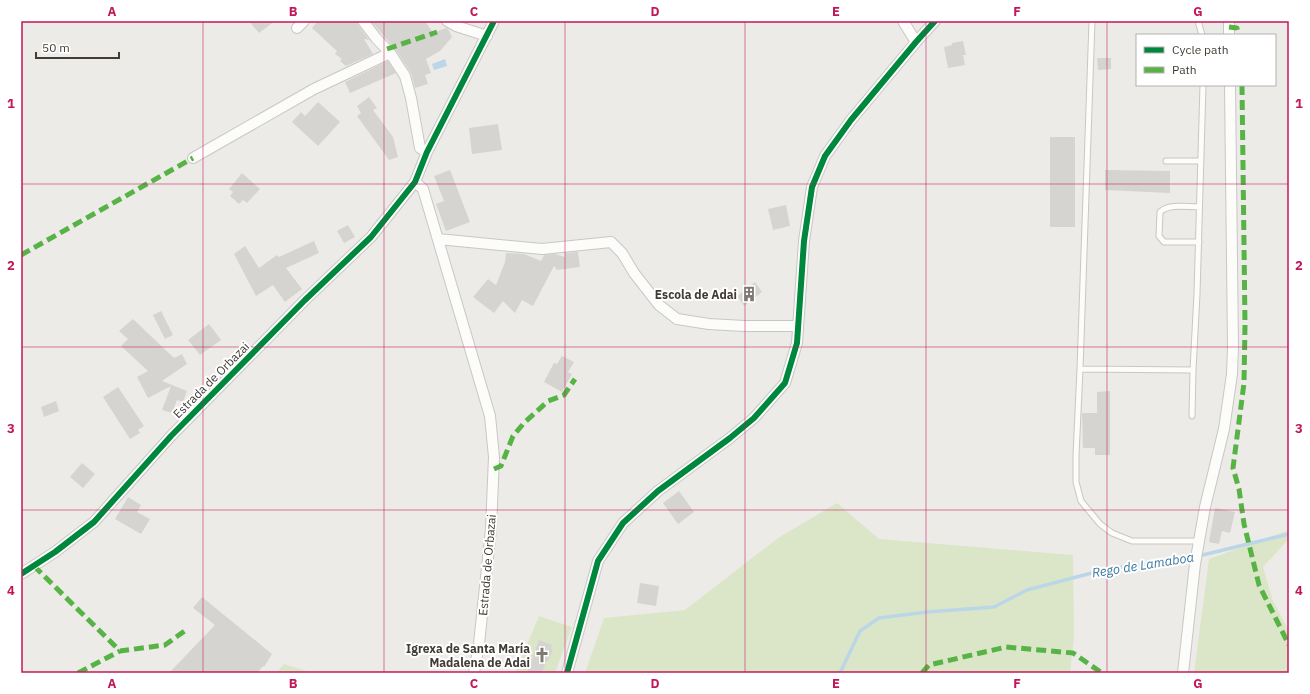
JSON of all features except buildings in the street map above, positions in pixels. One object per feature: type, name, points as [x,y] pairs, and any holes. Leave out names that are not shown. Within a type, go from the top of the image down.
[{"type":"street","points":[[363,21],[390,53],[405,76],[411,98],[420,148],[427,152]]},
{"type":"street","points":[[447,21],[456,26],[487,36]]},
{"type":"street","name":"Estrada de Orbazai","points":[[21,574],[55,552],[94,522],[171,436],[305,300],[371,238],[415,182],[427,152],[494,21]]},
{"type":"street","points":[[903,21],[916,42]]},
{"type":"street","points":[[567,673],[598,561],[623,524],[658,491],[730,438],[754,418],[785,383],[797,343],[804,241],[812,187],[825,156],[846,126],[935,21]]},
{"type":"street","points":[[1229,21],[1229,34]]},
{"type":"street","points":[[193,158],[314,89],[390,53]]},
{"type":"street","points":[[1183,673],[1195,564],[1205,507],[1224,429],[1232,374],[1230,86]]},
{"type":"street","name":"Estrada de Orbazai","points":[[415,182],[423,189],[490,416],[494,457],[491,529],[479,644],[474,673]]},
{"type":"street","points":[[438,239],[542,249],[611,242],[622,253],[634,273],[659,305],[677,319],[709,324],[744,326],[798,326]]},
{"type":"lane","points":[[1092,21],[1076,482],[1081,501],[1100,524],[1112,534],[1132,541],[1199,541]]},
{"type":"lane","points":[[1198,21],[1202,34]]},
{"type":"lane","points":[[1192,416],[1203,86]]},
{"type":"lane","points":[[1166,161],[1200,161]]},
{"type":"lane","points":[[1198,242],[1164,242],[1159,236],[1159,224],[1160,212],[1164,208],[1199,207]]},
{"type":"lane","points":[[1080,369],[1193,370]]},
{"type":"green space","points":[[837,503],[879,539],[1073,555],[1074,637],[1070,673],[585,673],[604,618],[685,610],[778,538]]},
{"type":"green space","points":[[1289,530],[1289,539],[1263,567],[1273,601],[1289,631],[1289,673],[1194,673],[1209,559]]},
{"type":"green space","points":[[539,616],[572,627],[555,673],[515,673]]},
{"type":"green space","points":[[284,664],[312,673],[276,673]]},
{"type":"water","points":[[445,59],[447,66],[434,70],[432,64]]},
{"type":"waterway","name":"Rego de Lamaboa","points":[[840,673],[860,631],[879,618],[927,612],[994,607],[1027,590],[1107,569],[1178,561],[1289,534]]},
{"type":"marked path","points":[[1229,27],[1237,28],[1238,34]]},
{"type":"marked path","points":[[387,49],[437,32]]},
{"type":"marked path","points":[[1242,86],[1245,325],[1244,383],[1233,468],[1239,489],[1244,524],[1259,585],[1289,645]]},
{"type":"marked path","points":[[21,255],[193,158]]},
{"type":"marked path","points":[[494,469],[501,466],[513,436],[524,423],[548,401],[564,395],[575,379]]},
{"type":"marked path","points":[[34,566],[120,651],[165,645],[186,630]]},
{"type":"marked path","points":[[922,673],[929,665],[1006,647],[1073,653],[1102,673]]},
{"type":"marked path","points":[[78,673],[120,651]]},
{"type":"cycle path","points":[[21,574],[55,552],[94,522],[171,436],[305,300],[371,237],[415,182],[427,152],[494,21]]},
{"type":"cycle path","points":[[567,673],[598,561],[623,523],[658,491],[730,438],[754,418],[785,383],[797,343],[804,241],[812,187],[825,156],[851,120],[935,21]]},
{"type":"place","name":"Escola de Adai","points":[[749,294]]},
{"type":"place","name":"Igrexa de Santa María Madalena de Adai","points":[[542,655]]}]
